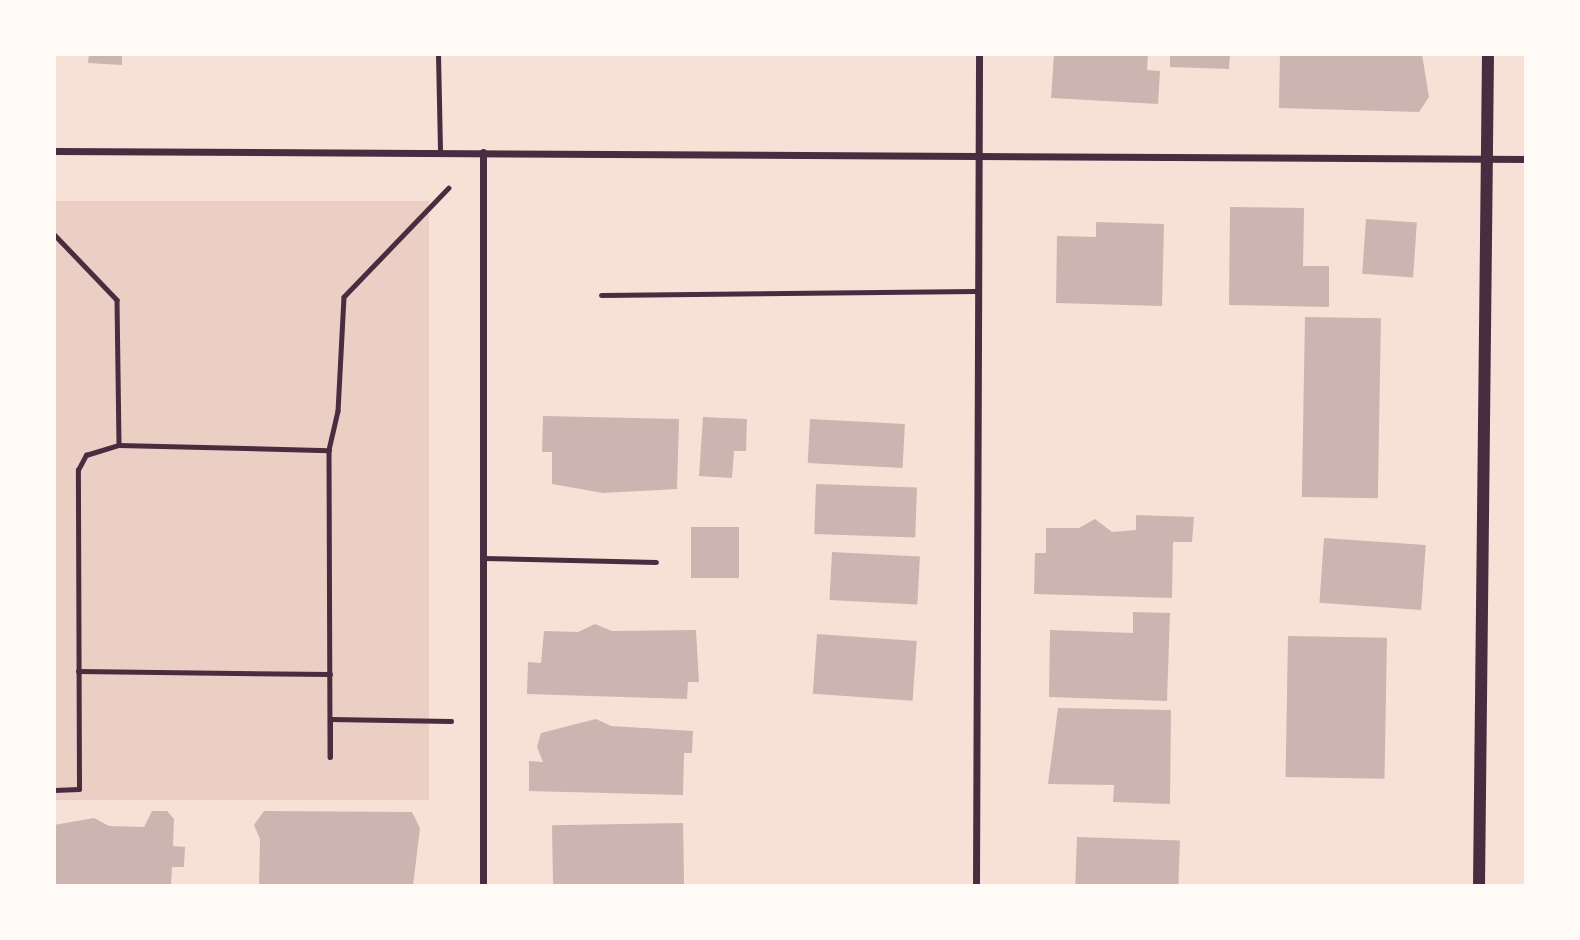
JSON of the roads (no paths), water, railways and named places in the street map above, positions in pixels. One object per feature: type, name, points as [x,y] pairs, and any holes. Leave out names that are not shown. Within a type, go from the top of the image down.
[{"type":"street","points":[[976,886],[976,291],[979,54]]},
{"type":"street","points":[[1479,886],[1488,54]]},
{"type":"street","points":[[54,151],[979,153],[1526,159]]},
{"type":"street","points":[[483,152],[483,886]]},
{"type":"lane","points":[[438,54],[440,152]]},
{"type":"lane","points":[[601,295],[976,291]]},
{"type":"lane","points":[[483,558],[656,562]]}]
